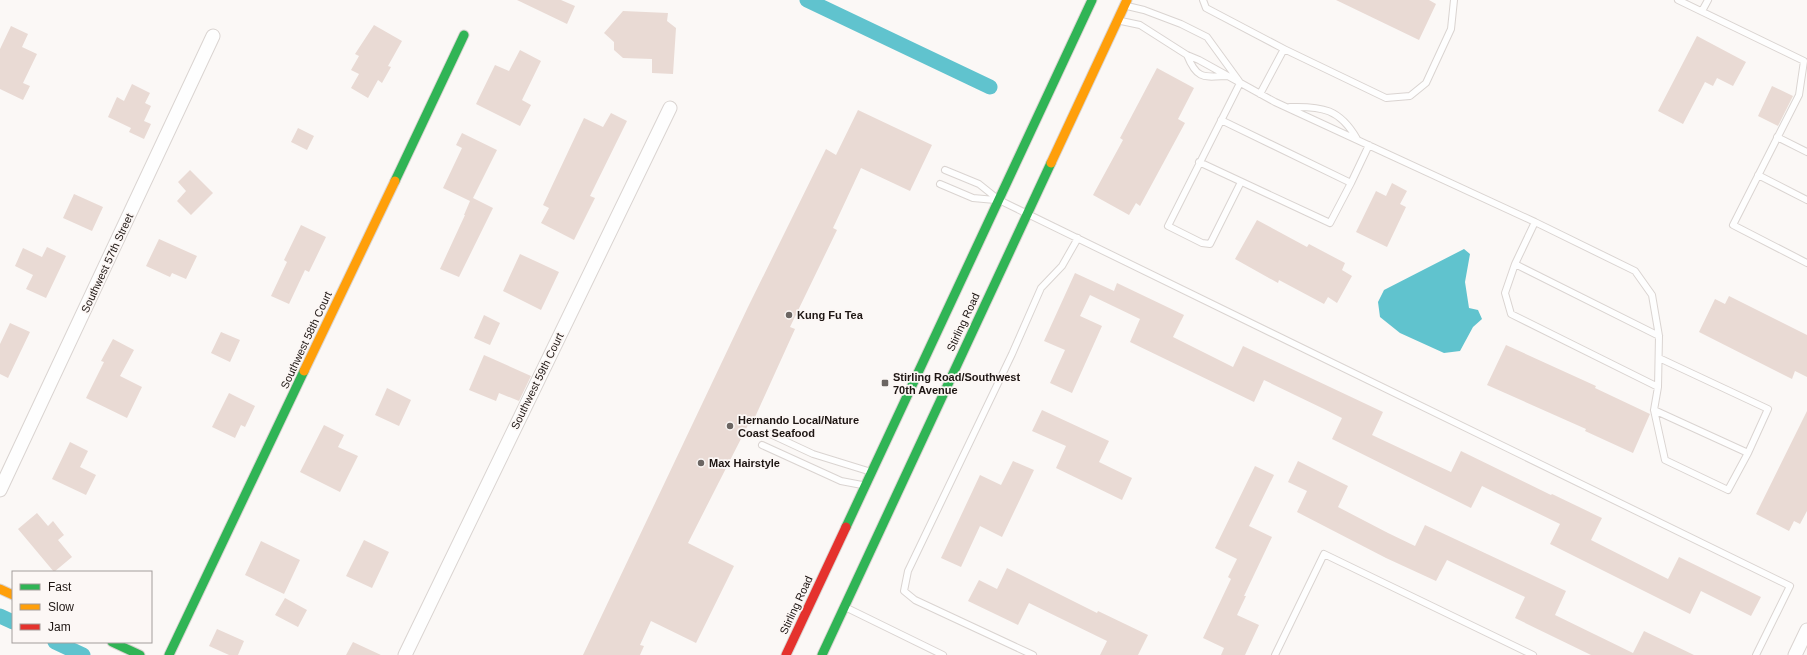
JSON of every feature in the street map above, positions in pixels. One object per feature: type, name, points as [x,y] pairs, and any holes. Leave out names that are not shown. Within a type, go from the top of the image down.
[{"type":"main road","name":"Stirling Road","points":[[786,655],[818,593],[865,486],[1092,0]]},
{"type":"main road","name":"Stirling Road","points":[[822,655],[841,605],[1126,3]]},
{"type":"main road","name":"Southwest 58th Court","points":[[169,655],[464,35]]},
{"type":"main road","points":[[0,589],[12,595]]},
{"type":"main road","points":[[114,643],[140,655]]},
{"type":"street","name":"Southwest 57th Street","points":[[0,490],[213,36]]},
{"type":"street","name":"Southwest 59th Court","points":[[405,655],[670,108]]},
{"type":"street","points":[[1795,655],[1807,630]]},
{"type":"lane","points":[[1203,0],[1206,8],[1284,49],[1386,98],[1410,96],[1426,83],[1451,29],[1454,0]]},
{"type":"lane","points":[[1678,0],[1805,61],[1799,95],[1733,225],[1807,263]]},
{"type":"lane","points":[[1702,12],[1708,0]]},
{"type":"lane","points":[[1126,3],[1181,24],[1207,37],[1240,83]]},
{"type":"lane","points":[[1118,20],[1140,26],[1187,56],[1199,60],[1260,94],[1535,222],[1635,271],[1652,295],[1658,336],[1659,358],[1658,387],[1654,410],[1665,460],[1728,490],[1748,453],[1768,409],[1659,358]]},
{"type":"lane","points":[[1260,94],[1284,49]]},
{"type":"lane","points":[[1187,56],[1191,66],[1204,77],[1227,76]]},
{"type":"lane","points":[[1240,83],[1168,226],[1202,243],[1210,244],[1241,182]]},
{"type":"lane","points":[[1287,107],[1312,106],[1327,110],[1341,118],[1349,126],[1356,139]]},
{"type":"lane","points":[[1221,120],[1351,183]]},
{"type":"lane","points":[[1777,138],[1807,152]]},
{"type":"lane","points":[[1199,162],[1330,223],[1351,183],[1368,145]]},
{"type":"lane","points":[[944,170],[978,184],[999,200],[1027,214],[1790,586],[1756,655]]},
{"type":"lane","points":[[1758,175],[1807,200]]},
{"type":"lane","points":[[940,184],[973,198],[999,200]]},
{"type":"lane","points":[[1535,222],[1515,264],[1505,292],[1511,314],[1658,387]]},
{"type":"lane","points":[[1033,655],[915,600],[904,591],[908,571],[1012,354],[1041,288],[1062,266],[1078,238]]},
{"type":"lane","points":[[1515,264],[1658,336]]},
{"type":"lane","points":[[1654,410],[1748,453]]},
{"type":"lane","points":[[768,433],[813,454],[872,472]]},
{"type":"lane","points":[[762,445],[841,481],[865,486]]},
{"type":"lane","points":[[1275,655],[1324,554],[1533,655]]},
{"type":"lane","points":[[841,605],[942,655]]},
{"type":"water","points":[[1464,249],[1470,254],[1465,282],[1469,308],[1478,310],[1482,319],[1473,327],[1460,351],[1444,353],[1400,333],[1380,317],[1378,302],[1384,290]]},
{"type":"building","points":[[517,0],[561,0],[575,6],[567,24]]},
{"type":"building","points":[[1336,0],[1429,0],[1436,4],[1419,40]]},
{"type":"building","points":[[623,11],[668,13],[667,21],[676,28],[673,74],[652,73],[652,59],[623,58],[614,50],[614,42],[604,33]]},
{"type":"building","points":[[374,25],[402,41],[388,66],[391,67],[382,83],[378,80],[368,98],[351,88],[359,74],[351,70],[359,56],[355,54]]},
{"type":"building","points":[[11,26],[28,34],[22,47],[37,54],[23,83],[30,86],[23,100],[0,89],[0,49]]},
{"type":"building","points":[[1697,36],[1746,62],[1733,86],[1717,78],[1713,86],[1705,82],[1683,124],[1658,111]]},
{"type":"building","points":[[520,50],[541,61],[522,100],[531,105],[520,126],[476,104],[495,65],[509,71]]},
{"type":"building","points":[[1157,68],[1194,88],[1178,119],[1185,123],[1140,206],[1136,203],[1129,215],[1093,195],[1123,140],[1120,138]]},
{"type":"building","points":[[132,84],[150,93],[145,103],[151,106],[144,121],[151,124],[144,139],[129,132],[131,128],[108,117],[117,97],[124,101]]},
{"type":"building","points":[[1772,86],[1793,96],[1778,126],[1758,116]]},
{"type":"building","points":[[858,110],[932,145],[910,191],[861,168],[833,228],[837,230],[790,327],[795,329],[751,426],[748,425],[688,543],[734,566],[696,643],[651,621],[640,645],[644,646],[640,655],[583,655],[748,307],[826,149],[836,155]]},
{"type":"building","points":[[611,113],[627,121],[590,196],[595,198],[574,240],[541,223],[549,208],[543,205],[584,118],[603,127]]},
{"type":"building","points":[[298,128],[314,136],[307,150],[291,142]]},
{"type":"building","points":[[462,133],[497,150],[473,198],[493,208],[459,277],[440,269],[470,201],[443,188],[462,148],[456,145]]},
{"type":"building","points":[[190,170],[213,193],[191,215],[177,201],[186,191],[178,182]]},
{"type":"building","points":[[1392,183],[1407,191],[1400,204],[1406,207],[1387,247],[1356,232],[1376,191],[1386,196]]},
{"type":"building","points":[[74,194],[103,207],[92,231],[63,218]]},
{"type":"building","points":[[1257,220],[1307,247],[1309,244],[1345,263],[1342,270],[1352,276],[1337,303],[1328,297],[1324,304],[1279,280],[1278,283],[1235,259]]},
{"type":"building","points":[[301,225],[326,237],[309,272],[305,270],[289,304],[271,296],[287,262],[284,260]]},
{"type":"building","points":[[159,239],[197,256],[186,279],[172,273],[170,277],[146,266]]},
{"type":"building","points":[[47,247],[66,256],[46,298],[26,289],[33,275],[15,266],[23,248],[42,257]]},
{"type":"building","points":[[520,254],[559,272],[541,310],[503,291]]},
{"type":"building","points":[[1075,273],[1114,291],[1117,283],[1184,315],[1173,337],[1233,367],[1243,346],[1383,412],[1372,435],[1451,472],[1461,451],[1602,518],[1591,540],[1668,579],[1679,557],[1761,597],[1751,616],[1701,591],[1690,614],[1550,544],[1560,524],[1482,486],[1471,508],[1332,439],[1342,418],[1324,409],[1264,380],[1254,402],[1130,342],[1140,319],[1090,295],[1080,316],[1102,326],[1072,393],[1050,383],[1065,350],[1044,341]]},
{"type":"building","points":[[1729,296],[1807,335],[1807,377],[1795,371],[1792,379],[1699,332],[1715,299],[1725,304]]},
{"type":"building","points":[[484,315],[500,323],[490,345],[474,338]]},
{"type":"building","points":[[10,323],[30,332],[8,378],[0,374],[0,344]]},
{"type":"building","points":[[221,332],[240,340],[230,362],[211,353]]},
{"type":"building","points":[[113,339],[134,350],[120,376],[142,387],[127,418],[86,398],[104,362],[101,361]]},
{"type":"building","points":[[1506,345],[1596,386],[1595,388],[1650,414],[1633,453],[1585,431],[1586,429],[1487,385]]},
{"type":"building","points":[[484,355],[531,376],[519,401],[499,393],[496,401],[469,390]]},
{"type":"building","points":[[387,388],[411,400],[399,426],[375,415]]},
{"type":"building","points":[[229,393],[255,406],[245,427],[241,425],[235,438],[212,427]]},
{"type":"building","points":[[1042,410],[1109,441],[1099,462],[1132,478],[1122,500],[1056,468],[1066,446],[1032,431]]},
{"type":"building","points":[[1807,411],[1807,511],[1800,524],[1794,521],[1789,531],[1756,514]]},
{"type":"building","points":[[324,425],[344,435],[338,447],[358,456],[340,492],[300,472]]},
{"type":"building","points":[[70,442],[88,451],[80,467],[96,475],[86,495],[52,479]]},
{"type":"building","points":[[1013,461],[1034,470],[1002,537],[980,526],[961,567],[941,558],[980,475],[1001,485]]},
{"type":"building","points":[[1298,461],[1348,486],[1338,507],[1388,533],[1415,546],[1425,525],[1566,591],[1555,615],[1633,653],[1644,631],[1694,655],[1591,655],[1515,618],[1525,597],[1447,560],[1436,581],[1386,558],[1297,512],[1307,491],[1288,482]]},
{"type":"building","points":[[1255,466],[1274,475],[1249,526],[1272,537],[1244,596],[1246,596],[1237,615],[1259,625],[1245,655],[1221,655],[1224,648],[1203,638],[1231,579],[1228,577],[1237,559],[1215,548]]},
{"type":"building","points":[[37,513],[48,526],[53,521],[64,535],[58,540],[72,557],[55,571],[53,571],[18,529]]},
{"type":"building","points":[[364,540],[389,552],[372,588],[346,576]]},
{"type":"building","points":[[261,541],[300,560],[284,594],[245,575]]},
{"type":"building","points":[[1007,568],[1097,613],[1098,611],[1148,635],[1138,655],[1100,655],[1107,641],[1029,603],[1018,625],[968,601],[979,580],[997,589]]},
{"type":"building","points":[[285,598],[307,610],[298,627],[275,615]]},
{"type":"building","points":[[217,629],[244,641],[238,655],[229,655],[209,646]]},
{"type":"building","points":[[353,642],[381,655],[346,655]]},
{"type":"waterway","points":[[807,0],[990,87]]},
{"type":"waterway","points":[[0,616],[12,622]]},
{"type":"waterway","points":[[57,643],[83,655]]},
{"type":"traffic: fast","points":[[846,527],[1092,0]]},
{"type":"traffic: fast","points":[[395,181],[464,35]]},
{"type":"traffic: fast","points":[[822,655],[1051,163]]},
{"type":"traffic: fast","points":[[169,655],[304,371]]},
{"type":"traffic: fast","points":[[114,643],[140,655]]},
{"type":"traffic: slow","points":[[1051,163],[1127,0]]},
{"type":"traffic: slow","points":[[304,371],[395,181]]},
{"type":"traffic: slow","points":[[0,589],[12,595]]},
{"type":"traffic: jam","points":[[786,655],[846,527]]},
{"type":"place","name":"Kung Fu Tea","points":[[789,315]]},
{"type":"place","name":"Stirling Road/Southwest 70th Avenue","points":[[885,383]]},
{"type":"place","name":"Hernando Local/Nature Coast Seafood","points":[[730,426]]},
{"type":"place","name":"Max Hairstyle","points":[[701,463]]}]
